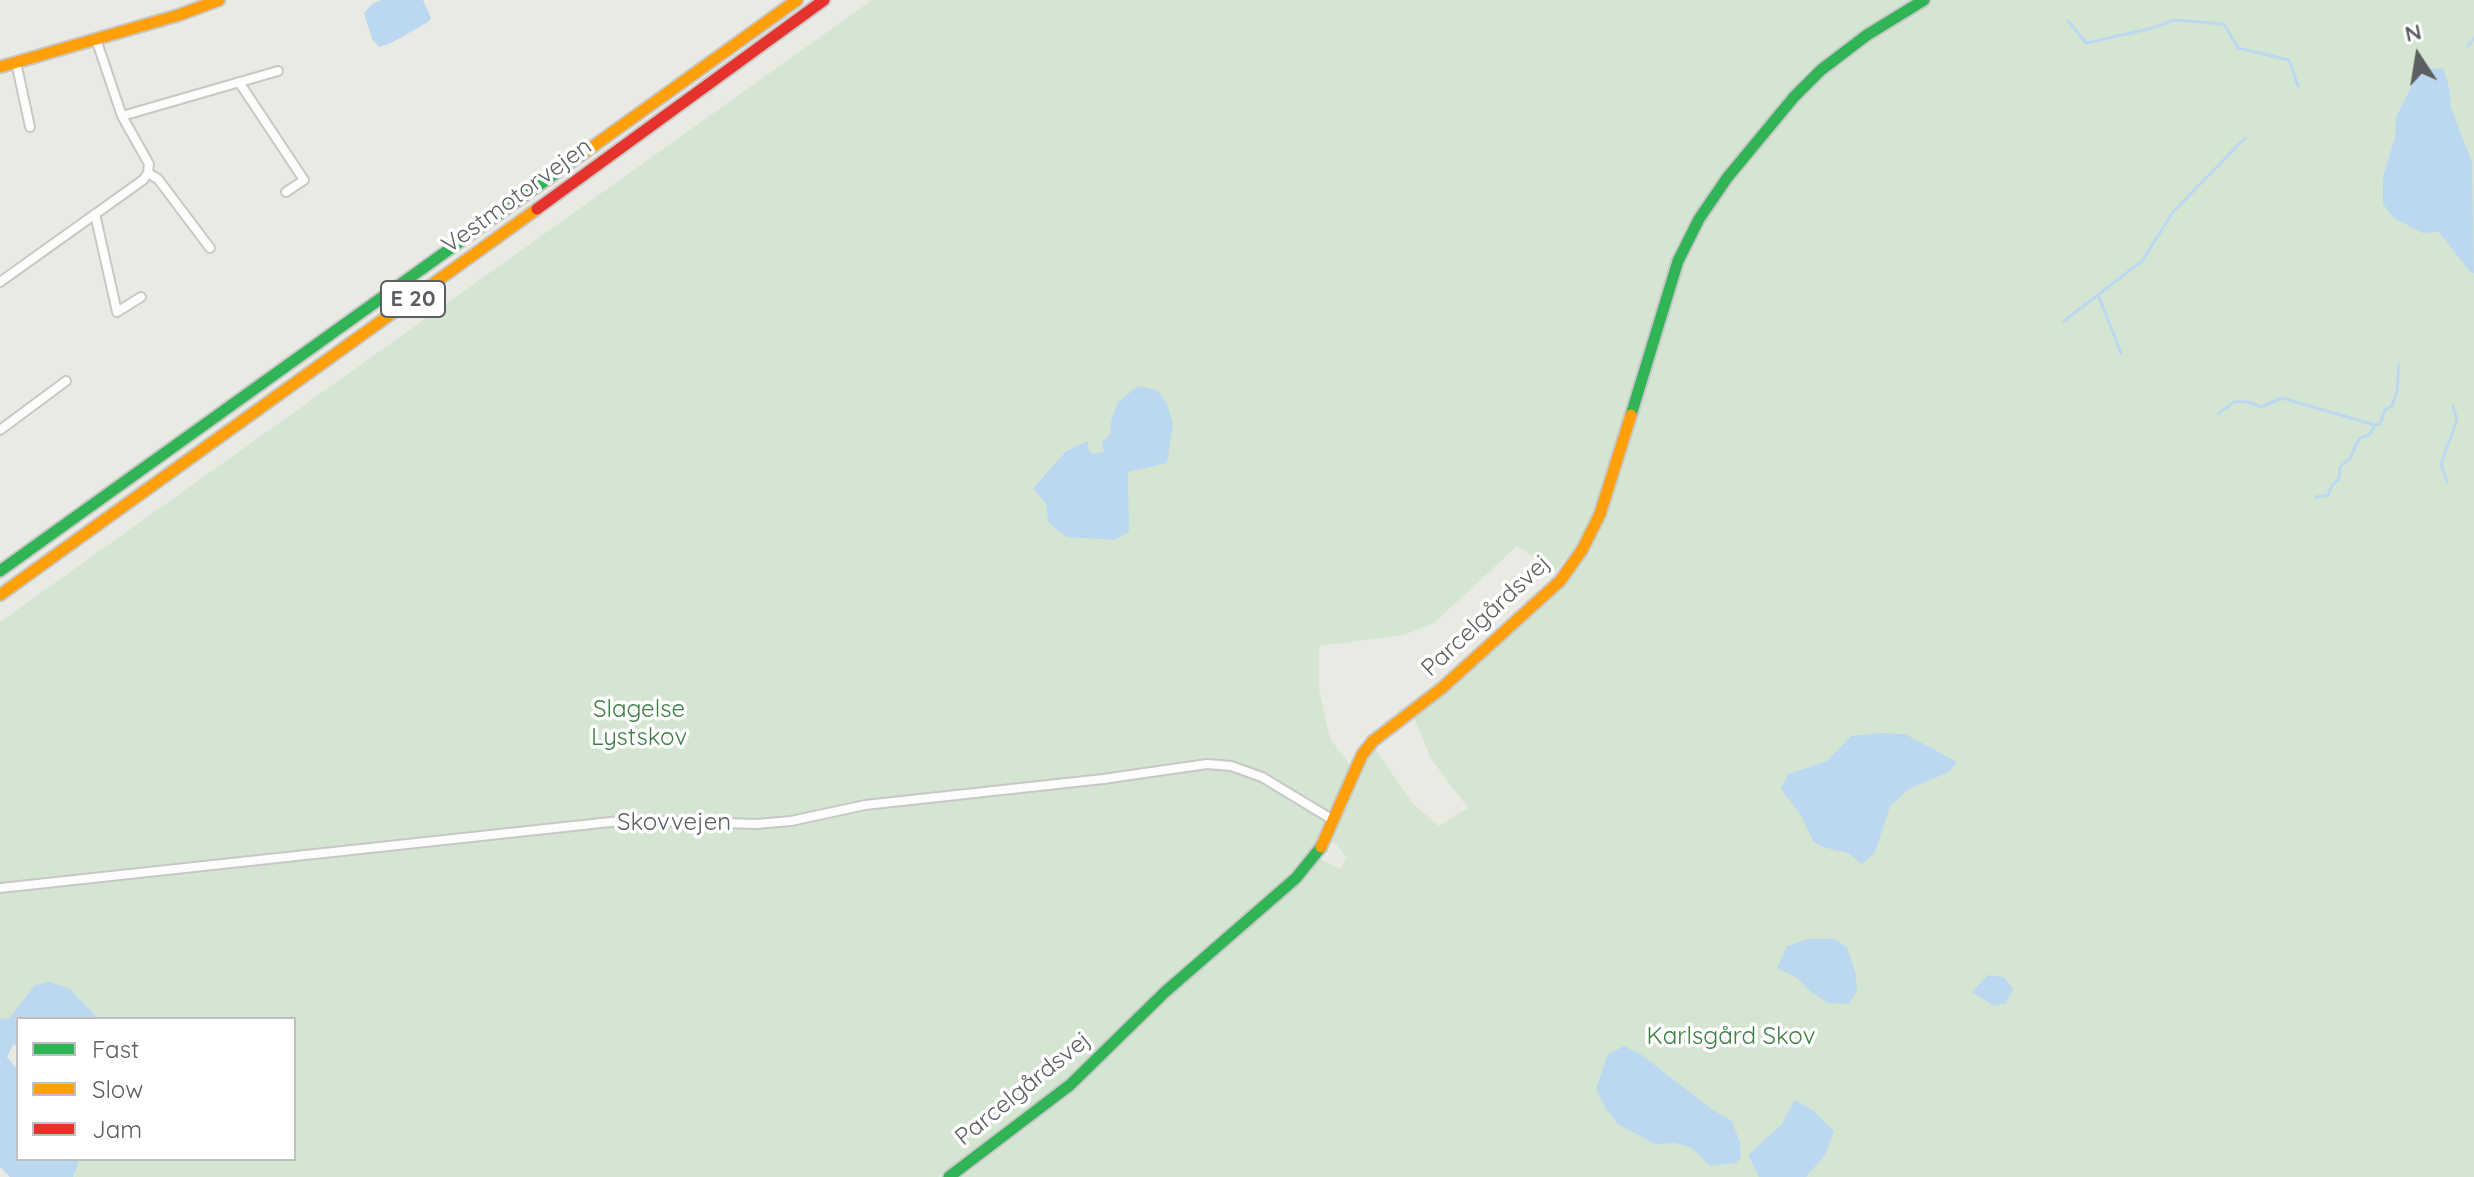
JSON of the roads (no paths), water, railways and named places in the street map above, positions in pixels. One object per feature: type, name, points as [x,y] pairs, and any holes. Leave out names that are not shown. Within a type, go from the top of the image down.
[{"type":"main road","name":"Vestmotorvejen","points":[[0,571],[797,0]]},
{"type":"main road","name":"Vestmotorvejen","points":[[0,595],[824,0]]},
{"type":"main road","name":"Parcelgårdsvej","points":[[949,1177],[1070,1085],[1165,992],[1296,878],[1321,846],[1362,755],[1373,741],[1442,688],[1560,581],[1582,550],[1600,514],[1678,261],[1699,219],[1727,178],[1794,97],[1821,70],[1867,35],[1924,0]]},
{"type":"main road","points":[[0,67],[214,1]]},
{"type":"street","points":[[0,282],[143,180],[148,173],[149,164],[122,116],[96,39]]},
{"type":"street","points":[[16,62],[30,127]]},
{"type":"street","points":[[122,116],[278,71]]},
{"type":"street","points":[[239,82],[304,180],[286,192]]},
{"type":"street","points":[[148,173],[158,179],[210,248]]},
{"type":"street","points":[[95,214],[117,312],[141,297]]},
{"type":"street","points":[[0,430],[66,381]]},
{"type":"street","name":"Skovvejen","points":[[0,888],[629,820],[756,824],[791,821],[865,805],[1103,779],[1207,764],[1231,766],[1262,777],[1333,820]]},
{"type":"water","points":[[381,0],[423,0],[431,18],[393,42],[379,47],[372,39],[364,13],[373,3]]},
{"type":"water","points":[[2443,68],[2451,108],[2472,162],[2474,273],[2439,232],[2422,233],[2394,218],[2383,204],[2383,177],[2395,137],[2396,117],[2414,81],[2424,69]]},
{"type":"water","points":[[1138,386],[1157,390],[1167,404],[1173,424],[1167,463],[1128,472],[1129,532],[1115,540],[1067,537],[1048,522],[1046,504],[1033,488],[1066,451],[1088,441],[1089,451],[1094,454],[1105,451],[1103,441],[1110,435],[1118,402]]},
{"type":"water","points":[[1905,734],[1957,762],[1949,772],[1909,789],[1890,806],[1875,852],[1862,864],[1848,853],[1822,847],[1813,841],[1801,815],[1781,789],[1788,774],[1827,761],[1851,736]]},
{"type":"water","points":[[1808,939],[1834,939],[1847,947],[1856,975],[1857,991],[1849,1004],[1828,1003],[1797,978],[1777,968],[1787,946]]},
{"type":"water","points":[[1988,975],[2004,977],[2013,989],[2006,1003],[1994,1006],[1972,992]]},
{"type":"water","points":[[50,982],[70,989],[97,1017],[16,1017],[16,1045],[7,1057],[16,1068],[16,1161],[79,1161],[73,1177],[10,1177],[0,1167],[0,1019],[9,1018],[35,985]]},
{"type":"water","points":[[1624,1046],[1639,1053],[1732,1121],[1740,1143],[1741,1157],[1736,1163],[1710,1166],[1692,1148],[1675,1143],[1655,1144],[1618,1124],[1606,1109],[1596,1088],[1608,1054]]},
{"type":"water","points":[[1794,1100],[1814,1111],[1834,1131],[1825,1155],[1806,1177],[1759,1177],[1748,1155],[1782,1124]]},
{"type":"waterway","points":[[2068,21],[2086,43],[2153,28],[2174,20],[2224,24],[2238,48],[2289,60],[2298,86]]},
{"type":"waterway","points":[[2468,46],[2474,39]]},
{"type":"waterway","points":[[2064,321],[2142,261],[2173,212],[2245,138]]},
{"type":"waterway","points":[[2099,297],[2121,353]]},
{"type":"waterway","points":[[2316,497],[2328,495],[2339,479],[2340,467],[2350,458],[2359,439],[2370,434],[2375,425],[2380,424],[2385,410],[2392,406],[2397,391],[2399,364]]},
{"type":"waterway","points":[[2218,414],[2234,402],[2248,402],[2261,407],[2282,398],[2375,425]]},
{"type":"waterway","points":[[2447,482],[2441,464],[2457,420],[2453,406]]},
{"type":"park label","name":"Slagelse Lystskov","points":[[639,724]]},
{"type":"park label","name":"Karlsgård Skov","points":[[1731,1037]]}]
